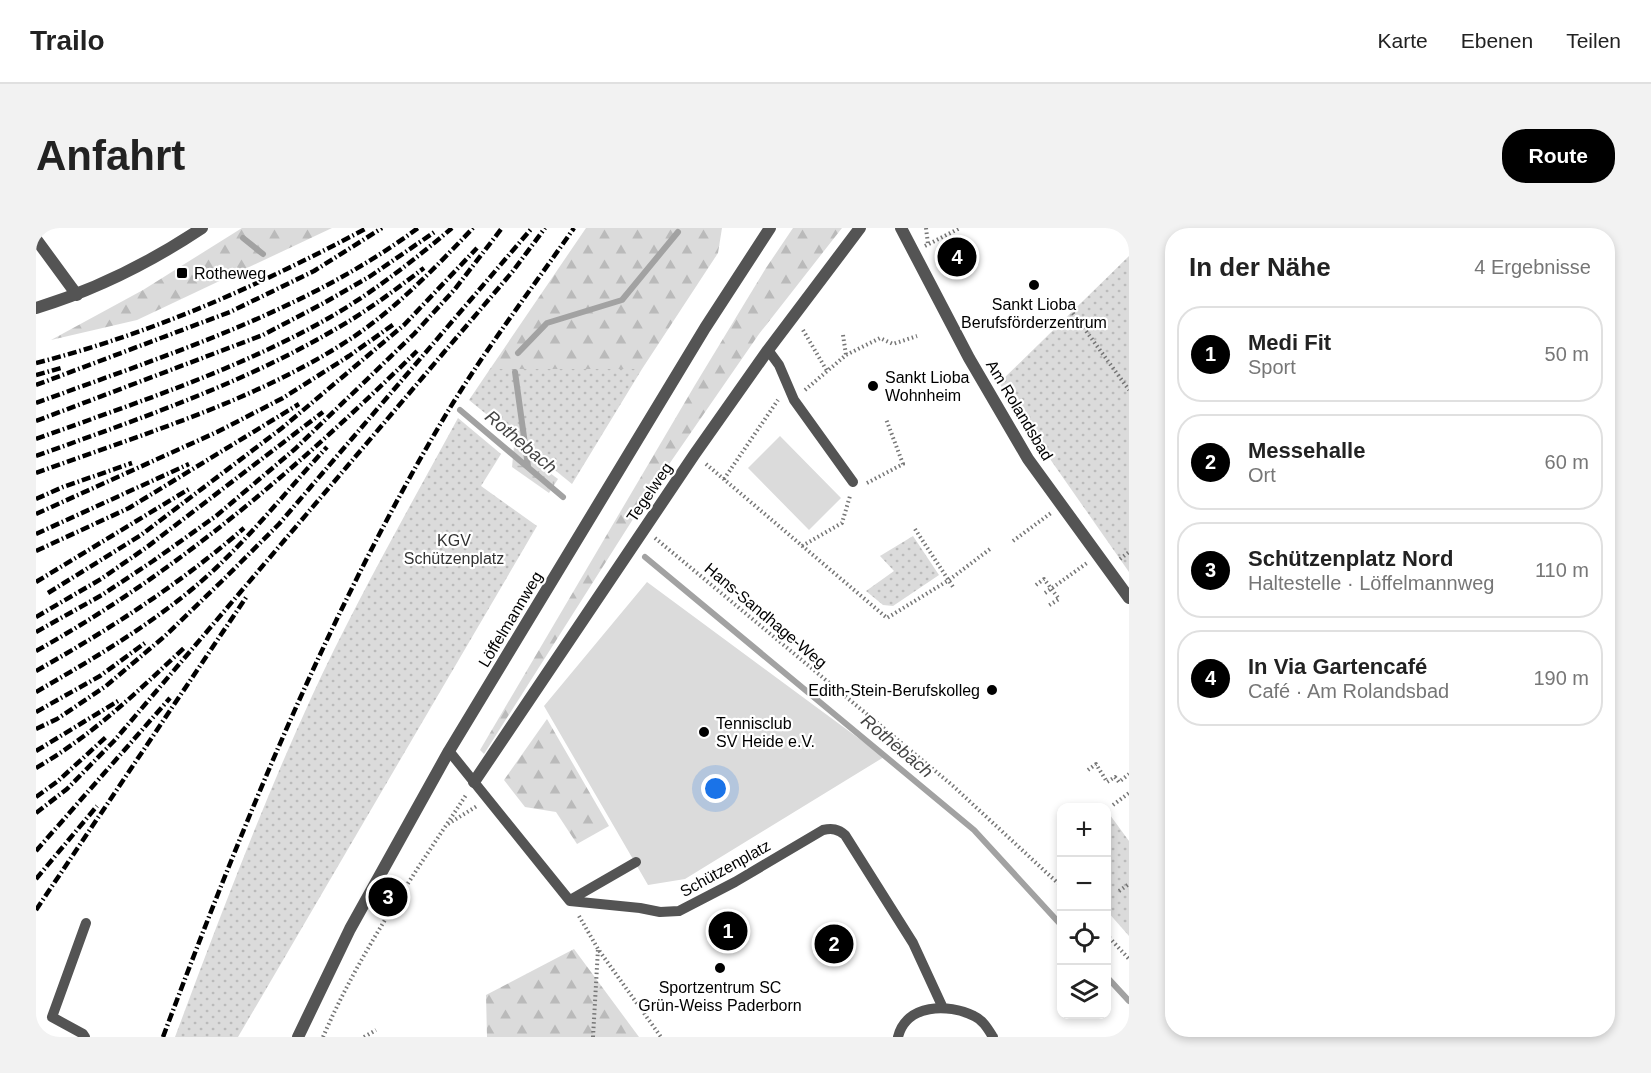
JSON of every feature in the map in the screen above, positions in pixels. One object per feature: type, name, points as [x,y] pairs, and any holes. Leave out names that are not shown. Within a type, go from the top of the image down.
[{"type":"street","points":[[36,308],[76,296],[135,267],[202,228]]},
{"type":"street","name":"Löffelmannweg","points":[[298,1037],[351,929],[449,751],[705,328],[770,228]]},
{"type":"street","name":"Tegelweg","points":[[474,782],[694,455],[768,350],[860,228]]},
{"type":"street","name":"Am Rolandsbad","points":[[901,228],[969,358],[1028,459],[1129,598]]},
{"type":"street","points":[[36,239],[76,296]]},
{"type":"lane","points":[[768,350],[779,365],[794,400],[852,487]]},
{"type":"lane","points":[[449,751],[570,901],[636,862]]},
{"type":"lane","name":"Schützenplatz","points":[[570,901],[660,912],[679,910],[735,882],[823,830],[831,828],[844,835],[913,943],[943,1008]]},
{"type":"lane","points":[[85,1037],[52,1017],[86,922]]},
{"type":"lane","points":[[898,1037],[900,1028],[907,1018],[915,1013],[943,1008],[976,1017],[993,1037]]},
{"type":"path","points":[[926,228],[928,244]]},
{"type":"path","points":[[914,252],[960,228]]},
{"type":"path","points":[[1125,228],[1129,235]]},
{"type":"path","points":[[1073,313],[1129,390]]},
{"type":"path","points":[[803,330],[827,370]]},
{"type":"path","points":[[843,335],[846,355]]},
{"type":"path","points":[[794,400],[846,355],[880,338],[893,344],[917,336]]},
{"type":"path","points":[[724,479],[787,386]]},
{"type":"path","points":[[802,546],[842,523],[852,487],[903,464],[886,419]]},
{"type":"path","points":[[694,455],[887,618],[949,580],[990,549]]},
{"type":"path","points":[[1013,541],[1061,505]]},
{"type":"path","name":"Hans-Sandhage-Weg","points":[[644,529],[952,786],[1057,882]]},
{"type":"path","points":[[915,529],[953,587]]},
{"type":"path","points":[[1045,593],[1098,556]]},
{"type":"path","points":[[1036,585],[1044,579],[1059,598],[1048,606]]},
{"type":"path","points":[[1088,770],[1096,765],[1107,782],[1115,777],[1119,782],[1129,774]]},
{"type":"path","points":[[323,1037],[338,1002],[364,954],[474,782]]},
{"type":"path","points":[[1113,806],[1129,793]]},
{"type":"path","points":[[445,826],[472,808],[488,801]]},
{"type":"path","points":[[1119,891],[1129,884]]},
{"type":"path","points":[[570,901],[598,949],[661,1037]]},
{"type":"path","points":[[1111,939],[1129,959]]},
{"type":"path","points":[[593,1037],[598,949]]},
{"type":"path","points":[[364,1037],[376,1029]]},
{"type":"green space","points":[[242,228],[332,228],[137,320],[51,340],[143,290]]},
{"type":"green space","points":[[586,228],[722,228],[718,253],[642,369],[490,369]]},
{"type":"green space","points":[[793,228],[842,228],[759,334],[654,486],[484,754],[480,750],[695,385]]},
{"type":"green space","points":[[1129,256],[1129,572],[999,383]]},
{"type":"green space","points":[[490,369],[642,369],[572,484],[469,400]]},
{"type":"green space","name":"KGV Schützenplatz","points":[[458,418],[501,454],[481,486],[537,526],[238,1037],[175,1037],[258,822],[312,696],[364,591]]},
{"type":"green space","points":[[780,436],[841,498],[809,530],[748,468]]},
{"type":"green space","points":[[514,446],[558,479],[549,493],[512,467]]},
{"type":"green space","points":[[913,536],[939,575],[893,606],[883,605],[866,591],[894,571],[880,556]]},
{"type":"green space","name":"Tennisclub SV Heide e.V.","points":[[647,582],[884,757],[685,879],[648,885],[544,706]]},
{"type":"green space","points":[[547,719],[609,826],[577,844],[556,812],[525,807],[504,780]]},
{"type":"green space","points":[[1111,816],[1129,841],[1129,936],[1111,916]]},
{"type":"green space","points":[[574,949],[639,1037],[487,1037],[486,995]]},
{"type":"waterway","points":[[518,353],[547,323],[622,300],[678,232]]},
{"type":"waterway","name":"Rothebach","points":[[243,238],[263,254]]},
{"type":"waterway","points":[[515,372],[528,466]]},
{"type":"waterway","name":"Rothebach","points":[[460,410],[563,497]]},
{"type":"waterway","name":"Rothebach","points":[[645,557],[974,830],[1057,921]]},
{"type":"waterway","name":"Rothebach","points":[[1111,981],[1129,1001]]},
{"type":"railway","points":[[36,363],[122,337],[206,306],[287,269],[367,228]]},
{"type":"railway","points":[[36,385],[230,312],[314,271],[382,228]]},
{"type":"railway","points":[[36,403],[184,349],[282,308],[374,258],[418,228]]},
{"type":"railway","points":[[36,439],[184,385],[292,338],[376,288],[452,228]]},
{"type":"railway","points":[[36,473],[192,417],[268,385],[305,366],[377,320],[427,275],[473,228]]},
{"type":"railway","points":[[36,632],[102,595],[153,561],[216,516],[295,449],[414,334],[455,289],[502,228]]},
{"type":"railway","points":[[36,729],[57,719],[106,686],[165,636],[279,524],[532,228]]},
{"type":"railway","points":[[36,813],[67,789],[114,741],[513,271],[545,228]]},
{"type":"railway","points":[[163,1037],[254,804],[358,575],[453,402],[574,228]]},
{"type":"railway","points":[[36,421],[263,335],[369,277],[436,231]]},
{"type":"railway","points":[[48,593],[141,535],[282,428],[404,325],[477,248]]},
{"type":"railway","points":[[36,456],[188,400],[262,368],[346,323],[424,268]]},
{"type":"railway","points":[[36,514],[217,432],[283,398],[394,324]]},
{"type":"railway","points":[[36,651],[139,587],[237,514],[329,434],[417,351]]},
{"type":"railway","points":[[36,375],[61,368]]},
{"type":"railway","points":[[36,551],[129,508],[299,404]]},
{"type":"railway","points":[[36,617],[101,579],[147,547],[323,412]]},
{"type":"railway","points":[[36,692],[152,620],[196,586],[245,539],[327,447]]},
{"type":"railway","points":[[36,499],[132,463]]},
{"type":"railway","points":[[36,534],[189,464]]},
{"type":"railway","points":[[36,582],[189,489]]},
{"type":"railway","points":[[36,671],[144,605],[244,528]]},
{"type":"railway","points":[[36,910],[247,596]]},
{"type":"railway","points":[[36,712],[100,676],[145,643]]},
{"type":"railway","points":[[36,768],[96,727],[185,647]]},
{"type":"railway","points":[[36,851],[170,698]]},
{"type":"railway","points":[[36,751],[118,701]]},
{"type":"railway","points":[[36,797],[58,781],[106,737]]},
{"type":"railway","points":[[36,879],[97,806]]},
{"type":"place","name":"In Via Gartencafé","points":[[957,257]]},
{"type":"place","name":"Rotheweg","points":[[182,273]]},
{"type":"place","name":"Sankt Lioba Berufsförderzentrum","points":[[1034,285]]},
{"type":"place","name":"Sankt Lioba Wohnheim","points":[[873,386]]},
{"type":"place","name":"Edith-Stein-Berufskolleg","points":[[992,690]]},
{"type":"place","name":"Tennisclub SV Heide e.V.","points":[[704,732]]},
{"type":"place","name":"Schützenplatz Nord","points":[[388,897]]},
{"type":"place","name":"Medi Fit","points":[[728,931]]},
{"type":"place","name":"Messehalle","points":[[834,944]]},
{"type":"place","name":"Sportzentrum SC Grün-Weiss Paderborn","points":[[720,968]]}]
